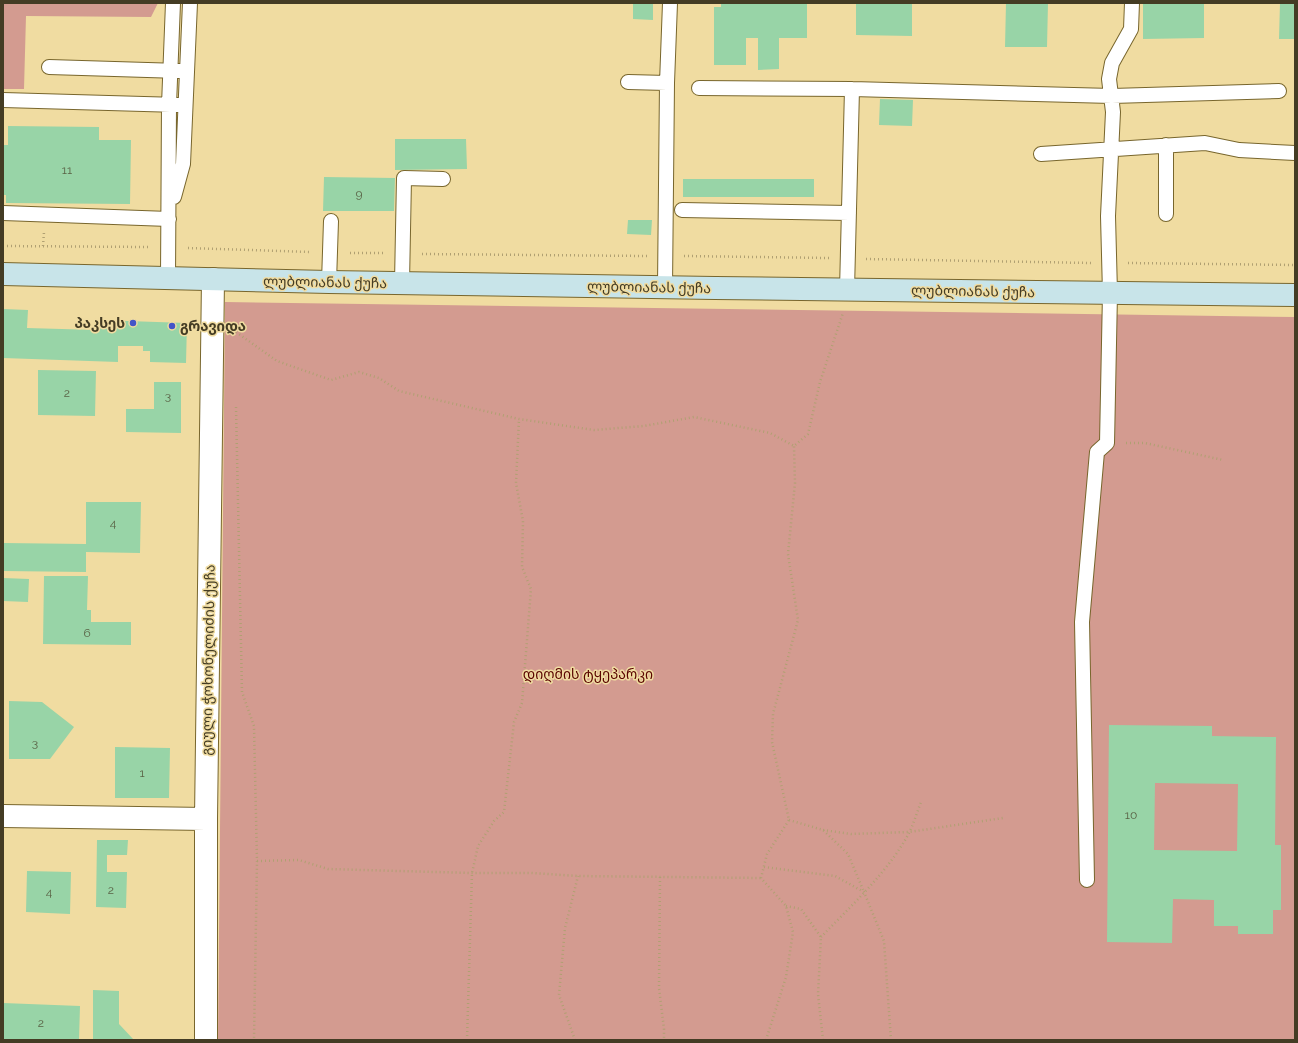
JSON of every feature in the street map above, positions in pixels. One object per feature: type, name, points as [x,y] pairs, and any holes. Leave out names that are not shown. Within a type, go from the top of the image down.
[{"type":"street","name":"ლუბლიანას ქუჩა","points":[[3,274],[329,282],[1295,295]]},
{"type":"street","name":"გიული ჭოხონელიძის ქუჩა","points":[[206,1040],[206,818],[212,279]]},
{"type":"street","points":[[3,816],[206,818]]},
{"type":"lane","points":[[168,278],[169,105],[173,3]]},
{"type":"lane","points":[[169,219],[183,164],[190,3]]},
{"type":"lane","points":[[665,287],[667,83],[670,3]]},
{"type":"lane","points":[[1087,880],[1082,622],[1096,452],[1107,443],[1110,293],[1108,216],[1114,112],[1109,80],[1112,63],[1132,29],[1132,3]]},
{"type":"lane","points":[[49,67],[187,71]]},
{"type":"lane","points":[[628,82],[667,83]]},
{"type":"lane","points":[[699,88],[852,89],[1112,96],[1279,91]]},
{"type":"lane","points":[[847,290],[852,89]]},
{"type":"lane","points":[[3,100],[185,105]]},
{"type":"lane","points":[[1041,154],[1205,143],[1239,150],[1295,152]]},
{"type":"lane","points":[[1166,145],[1166,214]]},
{"type":"lane","points":[[402,283],[404,178],[443,179]]},
{"type":"lane","points":[[682,210],[849,213]]},
{"type":"lane","points":[[3,213],[169,219]]},
{"type":"lane","points":[[329,282],[331,221]]},
{"type":"path","points":[[3,246],[154,248]]},
{"type":"path","points":[[185,248],[330,253],[1295,265]]},
{"type":"path","points":[[794,446],[808,434],[820,382],[845,308],[847,290]]},
{"type":"path","points":[[212,314],[235,321],[235,339]]},
{"type":"path","points":[[235,331],[277,361],[331,380],[359,372],[379,378],[399,391],[519,419],[594,430],[644,426],[694,417],[770,433],[794,446]]},
{"type":"path","points":[[236,407],[242,692],[254,726],[257,861],[254,1040]]},
{"type":"path","points":[[467,1040],[472,873],[478,846],[494,821],[504,812],[514,722],[522,703],[531,589],[522,567],[523,521],[516,483],[519,419]]},
{"type":"path","points":[[1107,443],[1146,443],[1223,460]]},
{"type":"path","points":[[761,878],[767,854],[789,820],[772,742],[772,735],[773,714],[798,620],[788,554],[795,483],[794,446]]},
{"type":"path","points":[[821,937],[864,892],[898,851],[909,832],[921,802]]},
{"type":"path","points":[[789,820],[823,830],[851,834],[909,832],[1003,818]]},
{"type":"path","points":[[823,830],[848,854],[884,941],[891,1040]]},
{"type":"path","points":[[257,861],[299,860],[328,869],[531,873],[578,876],[761,878],[786,906],[793,932],[786,977],[766,1040]]},
{"type":"path","points":[[764,867],[835,876],[864,892]]},
{"type":"path","points":[[575,1040],[559,995],[565,928],[578,876]]},
{"type":"path","points":[[660,877],[659,988],[664,1040]]},
{"type":"path","points":[[786,906],[801,909],[821,937],[818,994],[822,1040]]},
{"type":"green space","points":[[3,3],[158,3],[151,17],[26,16],[24,89],[3,89]]},
{"type":"green space","name":"დიღმის ტყეპარკი","points":[[225,302],[1295,317],[1295,1040],[218,1040]]},
{"type":"building","points":[[633,3],[653,3],[653,20],[633,19]]},
{"type":"building","points":[[721,3],[807,3],[807,38],[779,38],[779,69],[758,70],[758,38],[746,38],[746,65],[714,65],[714,7],[721,7]]},
{"type":"building","points":[[856,3],[912,3],[912,36],[856,35]]},
{"type":"building","points":[[1006,3],[1048,3],[1047,47],[1005,47]]},
{"type":"building","points":[[1143,3],[1204,3],[1204,38],[1143,39]]},
{"type":"building","points":[[1280,3],[1295,3],[1295,39],[1279,39]]},
{"type":"building","points":[[880,99],[913,100],[912,126],[879,125]]},
{"type":"building","points":[[8,126],[99,127],[99,140],[131,140],[130,204],[6,203],[6,195],[3,195],[3,145],[8,145]]},
{"type":"building","points":[[395,139],[466,139],[467,169],[395,170]]},
{"type":"building","points":[[324,177],[395,178],[394,211],[323,211]]},
{"type":"building","points":[[683,179],[814,179],[814,197],[683,197]]},
{"type":"building","points":[[628,220],[652,220],[651,235],[627,234]]},
{"type":"building","points":[[3,309],[28,310],[27,328],[96,330],[97,320],[187,323],[186,363],[150,362],[150,351],[143,351],[143,346],[118,346],[118,362],[3,358]]},
{"type":"building","points":[[38,370],[96,371],[95,416],[38,415]]},
{"type":"building","points":[[154,382],[181,382],[181,433],[126,432],[126,409],[154,409]]},
{"type":"building","points":[[86,502],[141,502],[140,553],[86,552],[86,572],[3,571],[3,543],[86,544]]},
{"type":"building","points":[[44,576],[88,576],[87,610],[91,610],[91,622],[131,622],[131,645],[43,644]]},
{"type":"building","points":[[3,578],[29,579],[28,602],[3,601]]},
{"type":"building","points":[[9,701],[42,702],[74,727],[50,759],[9,759]]},
{"type":"building","points":[[1109,725],[1212,726],[1212,736],[1276,737],[1275,845],[1281,845],[1281,910],[1273,910],[1273,934],[1238,934],[1238,926],[1214,926],[1214,900],[1173,899],[1172,943],[1107,942]],"holes":[[[1155,783],[1238,784],[1237,851],[1154,850]]]},
{"type":"building","points":[[115,747],[170,748],[169,798],[115,798]]},
{"type":"building","points":[[97,840],[128,840],[127,855],[107,855],[107,872],[127,872],[126,908],[96,907]]},
{"type":"building","points":[[27,871],[71,872],[70,914],[26,912]]},
{"type":"building","points":[[93,990],[119,991],[119,1024],[134,1040],[93,1040]]},
{"type":"building","points":[[3,1003],[80,1006],[79,1040],[3,1040]]},
{"type":"place","name":"პაკსეს","points":[[133,323]]},
{"type":"place","name":"გრავიდა","points":[[172,326]]}]
